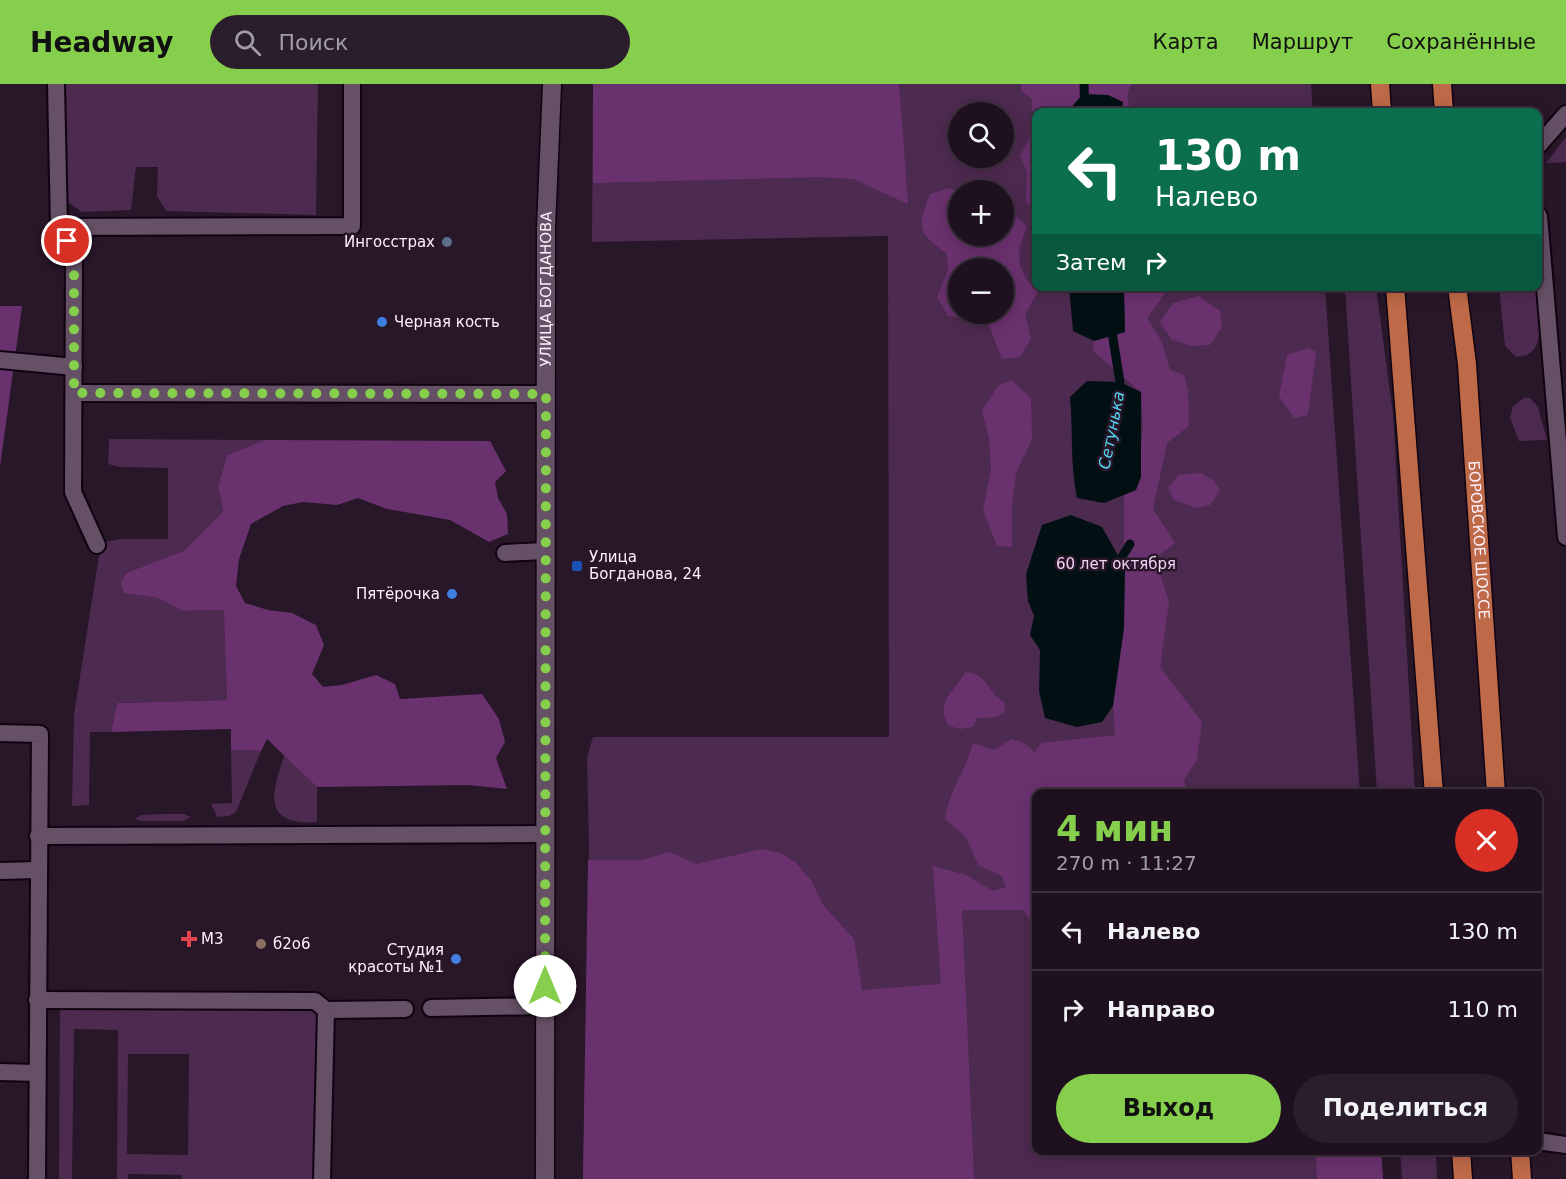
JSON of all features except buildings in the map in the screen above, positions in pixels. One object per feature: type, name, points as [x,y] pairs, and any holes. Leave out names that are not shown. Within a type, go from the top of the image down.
[{"type":"main road","points":[[1380,84],[1382,108]]},
{"type":"main road","points":[[1442,84],[1444,108]]},
{"type":"main road","points":[[1395,291],[1434,789]]},
{"type":"main road","name":"БОРОВСКОЕ ШОССЕ","points":[[1459,291],[1467,364],[1496,789]]},
{"type":"main road","points":[[1461,1155],[1463,1179]]},
{"type":"main road","points":[[1520,1155],[1522,1179]]},
{"type":"street","name":"УЛИЦА БОГДАНОВА","points":[[545,1179],[546,228],[552,84]]},
{"type":"lane","points":[[56,84],[59,227],[74,255],[73,492],[97,545]]},
{"type":"lane","points":[[59,227],[352,226],[352,84]]},
{"type":"lane","points":[[1542,141],[1566,114]]},
{"type":"lane","points":[[1542,252],[1566,537]]},
{"type":"lane","points":[[0,360],[74,367]]},
{"type":"lane","points":[[74,393],[546,394]]},
{"type":"lane","points":[[505,553],[545,551]]},
{"type":"lane","points":[[0,733],[40,734],[37,1179]]},
{"type":"lane","points":[[38,836],[545,834]]},
{"type":"lane","points":[[0,870],[38,870]]},
{"type":"lane","points":[[37,1000],[315,1001],[326,1010],[405,1009]]},
{"type":"lane","points":[[431,1008],[545,1006]]},
{"type":"lane","points":[[322,1179],[326,1010]]},
{"type":"lane","points":[[0,1072],[37,1073]]},
{"type":"lane","points":[[1542,1142],[1566,1145]]},
{"type":"green space","points":[[66,84],[318,84],[316,215],[166,211],[157,196],[158,167],[136,167],[131,210],[82,212],[66,201]]},
{"type":"green space","name":"60 лет октября","points":[[593,84],[1311,84],[1313,108],[1032,108],[1032,291],[1325,291],[1360,789],[1032,789],[1032,1155],[1381,1155],[1383,1179],[583,1179],[589,849],[587,757],[593,737],[889,737],[888,236],[592,242]]},
{"type":"green space","points":[[1566,137],[1566,162],[1546,163]]},
{"type":"green space","points":[[1345,291],[1377,291],[1393,414],[1415,789],[1377,789]]},
{"type":"green space","points":[[1499,291],[1536,291],[1540,331],[1534,349],[1527,355],[1516,357],[1505,346]]},
{"type":"green space","points":[[1524,398],[1530,398],[1538,407],[1547,440],[1519,441],[1510,418],[1513,406]]},
{"type":"green space","points":[[109,439],[264,440],[227,455],[218,486],[223,511],[185,550],[126,573],[124,593],[158,598],[183,611],[225,610],[227,700],[117,703],[111,732],[90,732],[89,805],[72,806],[74,714],[101,543],[120,539],[168,539],[168,468],[120,467],[108,464]]},
{"type":"green space","points":[[231,750],[261,751],[236,812],[229,816],[217,817],[211,804],[232,803]]},
{"type":"green space","points":[[285,754],[317,787],[317,822],[299,822],[286,818],[278,812],[274,793]]},
{"type":"green space","points":[[184,814],[191,817],[183,821],[135,819],[141,815]]},
{"type":"green space","points":[[60,1000],[205,1001],[326,1010],[322,1179],[182,1179],[182,1175],[128,1174],[128,1179],[117,1179],[118,1030],[74,1029],[72,1179],[59,1179]],"holes":[[[128,1054],[189,1054],[188,1155],[127,1154]]]},
{"type":"green space","points":[[1400,1155],[1436,1155],[1437,1179],[1402,1179]]},
{"type":"shaded area","points":[[593,84],[899,84],[908,204],[853,179],[821,177],[593,183]]},
{"type":"shaded area","points":[[1021,84],[1134,84],[1130,86],[1127,97],[1130,108],[1122,108],[1123,102],[1083,94],[1071,108],[1032,108],[1032,208],[1026,202],[1027,172],[1020,156],[1031,136],[1032,99],[1021,90]]},
{"type":"shaded area","points":[[948,189],[948,246],[1014,246],[1014,215],[1027,226],[1020,246],[1019,261],[1032,286],[1032,291],[1038,292],[1025,314],[1031,339],[1020,357],[1002,359],[988,324],[1014,324],[1014,258],[948,258],[948,270],[947,254],[925,234],[922,222],[930,194]]},
{"type":"shaded area","points":[[948,270],[948,316],[937,297]]},
{"type":"shaded area","points":[[1124,291],[1166,291],[1147,318],[1162,342],[1170,370],[1184,375],[1188,392],[1189,426],[1167,443],[1153,509],[1175,543],[1155,558],[1169,602],[1160,667],[1202,722],[1197,759],[1184,780],[1186,789],[1032,789],[1032,924],[1023,910],[962,910],[974,1179],[583,1179],[588,860],[642,860],[670,852],[696,864],[762,849],[781,853],[795,862],[811,880],[823,905],[854,939],[862,990],[941,984],[933,866],[966,875],[993,891],[1006,887],[1002,876],[978,865],[966,837],[945,819],[950,799],[973,743],[994,750],[1011,739],[1024,743],[1035,752],[1041,743],[1115,735],[1113,706],[1124,628],[1124,495],[1136,490],[1143,427],[1141,392],[1093,351],[1094,341],[1125,332]]},
{"type":"shaded area","points":[[1199,296],[1220,311],[1222,327],[1210,345],[1191,346],[1171,339],[1160,322],[1173,303]]},
{"type":"shaded area","points":[[0,306],[22,306],[0,467]]},
{"type":"shaded area","points":[[1308,348],[1316,352],[1308,415],[1294,418],[1279,396],[1287,355]]},
{"type":"shaded area","points":[[1011,380],[1031,398],[1032,439],[1016,473],[1012,505],[1012,547],[997,546],[983,510],[991,470],[989,438],[982,410],[998,386]]},
{"type":"shaded area","points":[[264,440],[490,441],[506,471],[495,482],[498,498],[507,514],[508,534],[489,542],[450,520],[387,509],[358,498],[337,505],[303,502],[283,506],[251,524],[239,559],[236,586],[245,603],[268,610],[292,613],[316,625],[324,645],[312,674],[323,687],[342,685],[376,675],[395,684],[400,699],[482,694],[499,719],[505,742],[496,758],[507,789],[468,785],[317,787],[267,739],[261,751],[231,750],[231,729],[111,732],[117,703],[227,700],[224,610],[183,611],[158,598],[124,593],[121,583],[126,573],[185,550],[223,511],[218,486],[227,455]]},
{"type":"shaded area","points":[[1200,473],[1213,480],[1220,490],[1210,505],[1197,508],[1174,500],[1168,488],[1179,475]]},
{"type":"shaded area","points":[[965,672],[984,681],[1004,702],[1005,712],[996,717],[977,718],[973,727],[960,729],[949,726],[943,710],[948,697]]},
{"type":"shaded area","points":[[1316,1155],[1381,1155],[1383,1179],[1317,1179]]},
{"type":"water","points":[[1083,94],[1108,95],[1123,102],[1122,108],[1071,108]]},
{"type":"water","points":[[1069,291],[1124,291],[1125,332],[1094,341],[1073,331]]},
{"type":"water","points":[[1087,381],[1120,382],[1141,392],[1141,477],[1136,490],[1104,503],[1077,498],[1075,486],[1070,397]]},
{"type":"water","points":[[1071,515],[1102,527],[1125,568],[1124,628],[1113,706],[1102,722],[1077,727],[1045,718],[1039,691],[1040,650],[1030,635],[1034,616],[1028,601],[1026,574],[1042,525]]},
{"type":"waterway","name":"Сетунька","points":[[1084,84],[1085,108]]},
{"type":"waterway","name":"Сетунька","points":[[1111,326],[1120,382],[1118,392]]},
{"type":"waterway","name":"Сетунька","points":[[1114,570],[1130,544]]},
{"type":"place","name":"Ингосстрах","points":[[447,242]]},
{"type":"place","name":"Черная кость","points":[[382,322]]},
{"type":"place","name":"Улица Богданова, 24","points":[[577,566]]},
{"type":"place","name":"Пятёрочка","points":[[452,594]]},
{"type":"place","name":"М3","points":[[189,939]]},
{"type":"place","name":"б2о6","points":[[261,944]]},
{"type":"place","name":"Студия красоты №1","points":[[456,959]]},
{"type":"route","points":[[67,241],[74,255],[74,393],[546,394],[545,986]]}]
